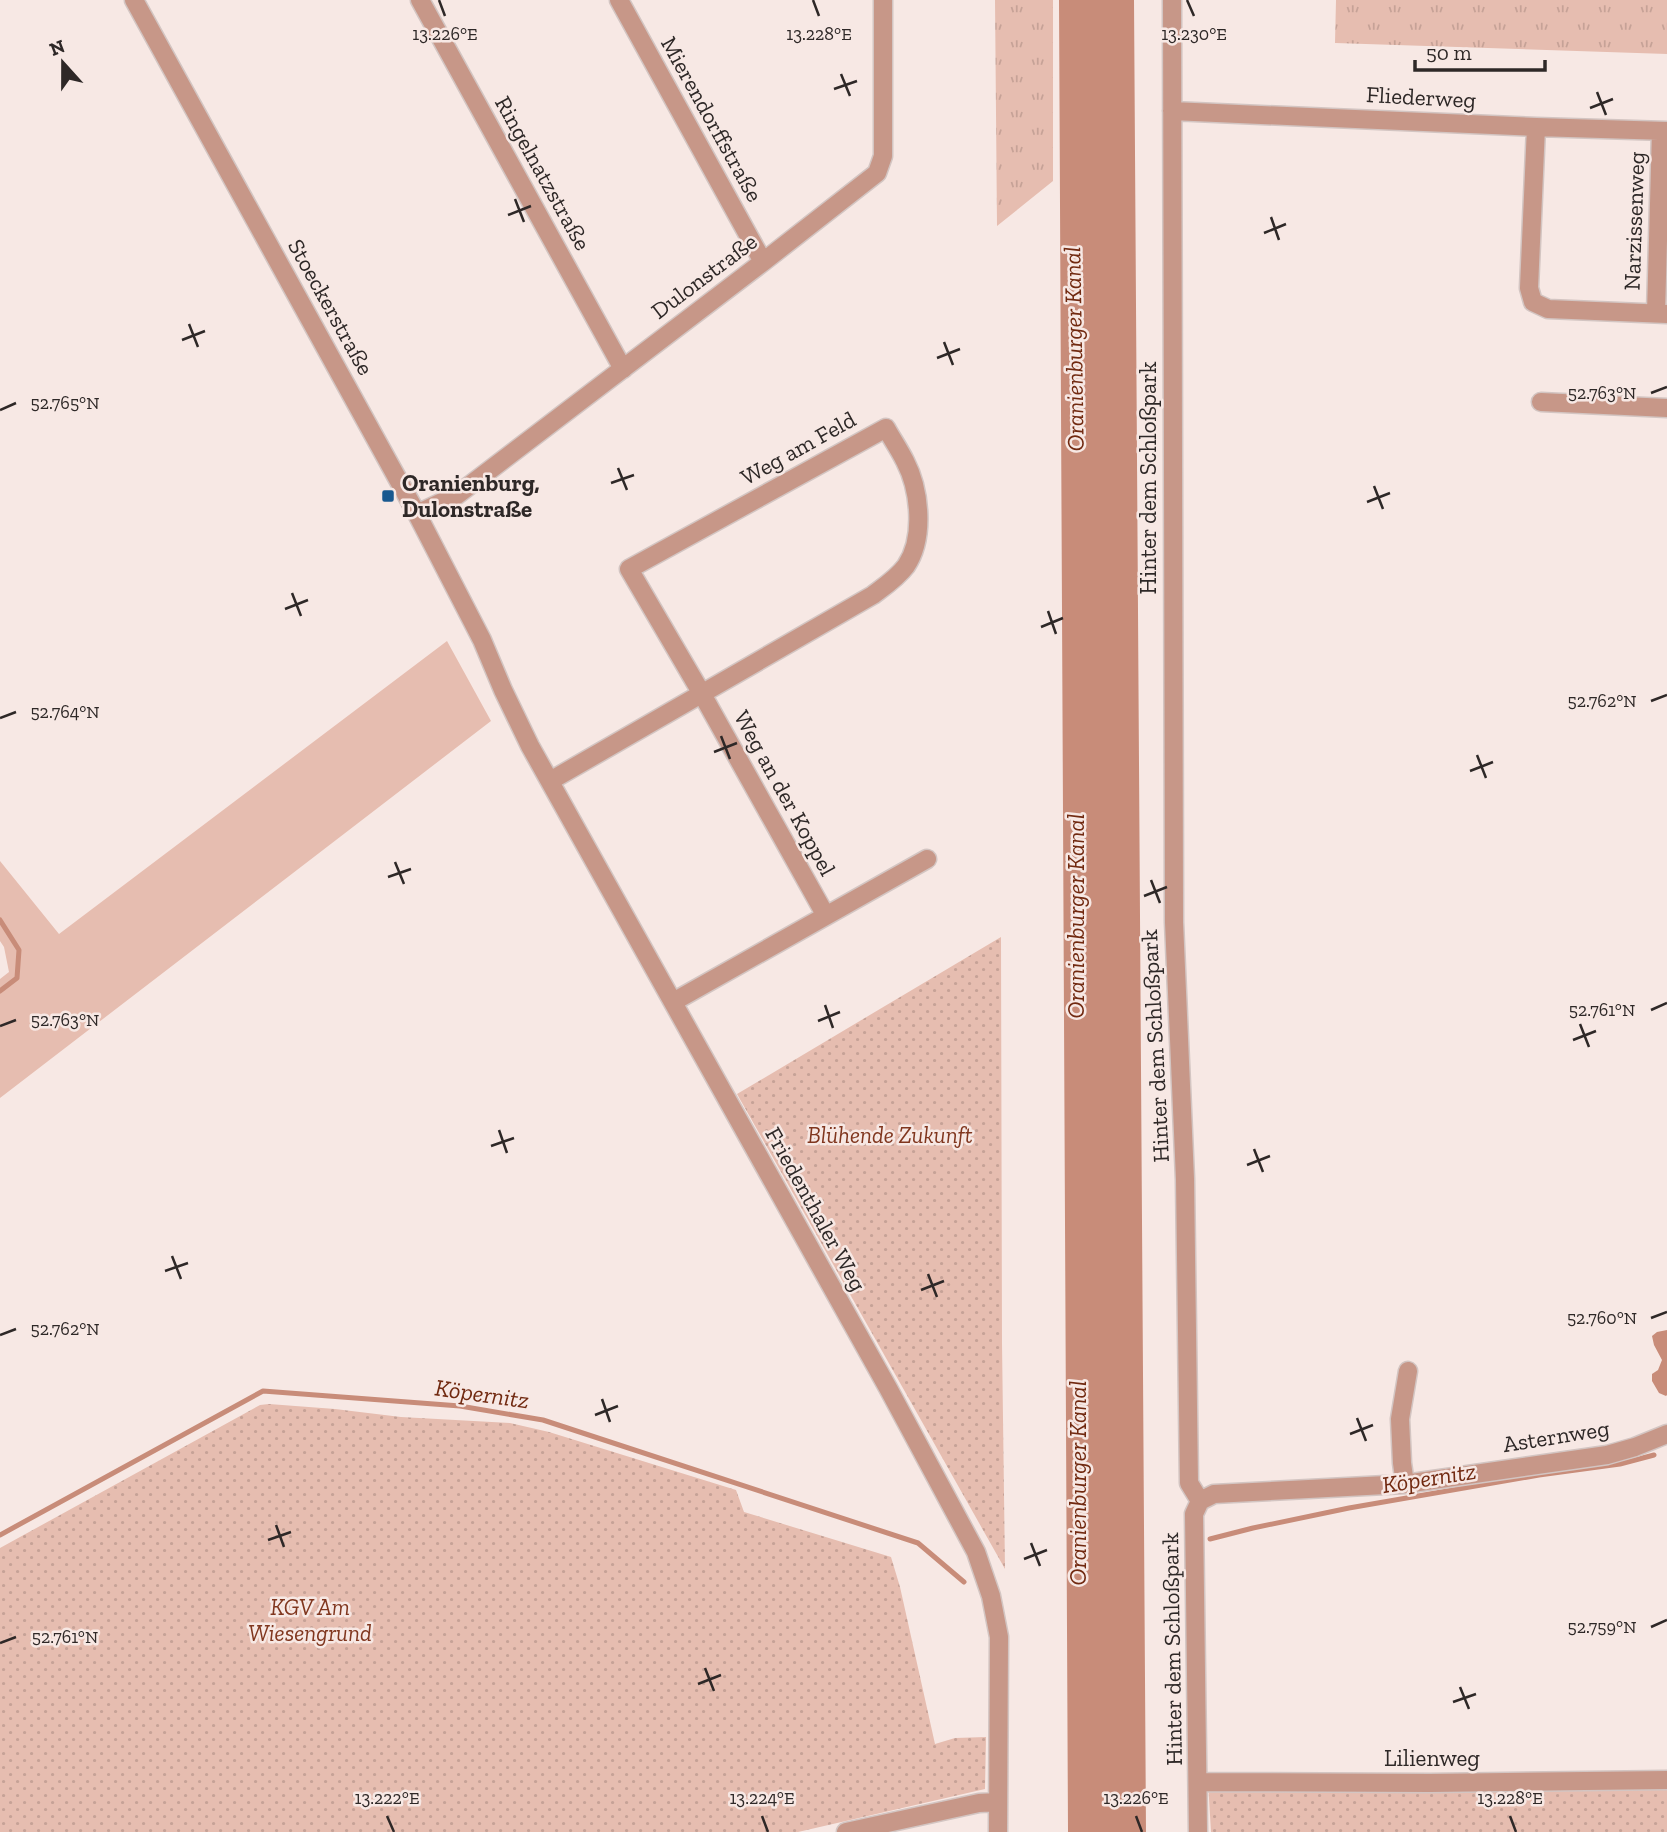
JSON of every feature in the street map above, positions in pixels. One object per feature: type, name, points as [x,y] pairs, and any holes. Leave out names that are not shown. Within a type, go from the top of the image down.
[{"type":"street","name":"Stoeckerstraße","points":[[134,0],[417,514],[482,640]]},
{"type":"street","name":"Ringelnatzstraße","points":[[420,0],[623,369]]},
{"type":"street","name":"Mierendorffstraße","points":[[619,0],[763,262]]},
{"type":"street","name":"Dulonstraße","points":[[417,514],[457,495],[877,173],[883,156],[883,0]]},
{"type":"street","name":"Hinter dem Schloßpark","points":[[1172,0],[1174,922],[1185,1179],[1189,1483],[1200,1501],[1194,1514],[1198,1832]]},
{"type":"street","name":"Fliederweg","points":[[1172,111],[1664,131]]},
{"type":"street","points":[[1536,127],[1529,288],[1533,302],[1548,309],[1662,314]]},
{"type":"street","name":"Narzissenweg","points":[[1662,314],[1664,131]]},
{"type":"street","points":[[1541,402],[1667,408]]},
{"type":"street","name":"Weg am Feld","points":[[550,781],[702,694],[873,595],[894,579],[907,565],[916,545],[919,515],[906,463],[886,428],[629,569],[702,694]]},
{"type":"street","name":"Friedenthaler Weg","points":[[482,640],[530,746],[888,1388],[976,1552],[991,1596],[999,1637],[998,1832]]},
{"type":"street","name":"Weg an der Koppel","points":[[702,694],[826,916]]},
{"type":"street","points":[[673,1003],[928,859]]},
{"type":"street","points":[[1405,1484],[1400,1419],[1408,1371]]},
{"type":"street","name":"Asternweg","points":[[1200,1501],[1214,1494],[1405,1484],[1607,1455],[1667,1434]]},
{"type":"street","name":"Lilienweg","points":[[1198,1782],[1667,1780]]},
{"type":"street","points":[[846,1832],[998,1802]]},
{"type":"green space","points":[[995,0],[1053,0],[1053,181],[997,226]]},
{"type":"green space","points":[[1336,0],[1667,0],[1667,54],[1335,43]]},
{"type":"green space","points":[[447,641],[491,721],[0,1098],[0,979],[9,972],[4,947],[0,941],[0,861],[59,934]]},
{"type":"green space","name":"Blühende Zukunft","points":[[1001,937],[1002,1343],[1005,1569],[737,1094]]},
{"type":"green space","name":"KGV Am Wiesengrund","points":[[260,1405],[401,1417],[510,1423],[549,1432],[736,1490],[744,1512],[891,1557],[935,1744],[955,1738],[986,1737],[985,1789],[798,1832],[0,1832],[0,1548]]},
{"type":"green space","points":[[1208,1782],[1667,1786],[1667,1832],[1211,1832]]},
{"type":"water","name":"Oranienburger Kanal","points":[[1059,0],[1134,0],[1146,1832],[1068,1832]]},
{"type":"water","points":[[1667,1330],[1666,1396],[1659,1393],[1652,1381],[1652,1374],[1658,1370],[1662,1360],[1652,1336]]},
{"type":"waterway","points":[[0,920],[19,950],[17,978],[0,991]]},
{"type":"waterway","name":"Köpernitz","points":[[0,1535],[263,1391],[460,1406],[543,1420],[918,1543],[964,1582]]},
{"type":"waterway","name":"Köpernitz","points":[[1210,1539],[1349,1508],[1539,1475],[1620,1464],[1654,1455]]},
{"type":"place","name":"Oranienburg, Dulonstraße","points":[[388,496]]}]
